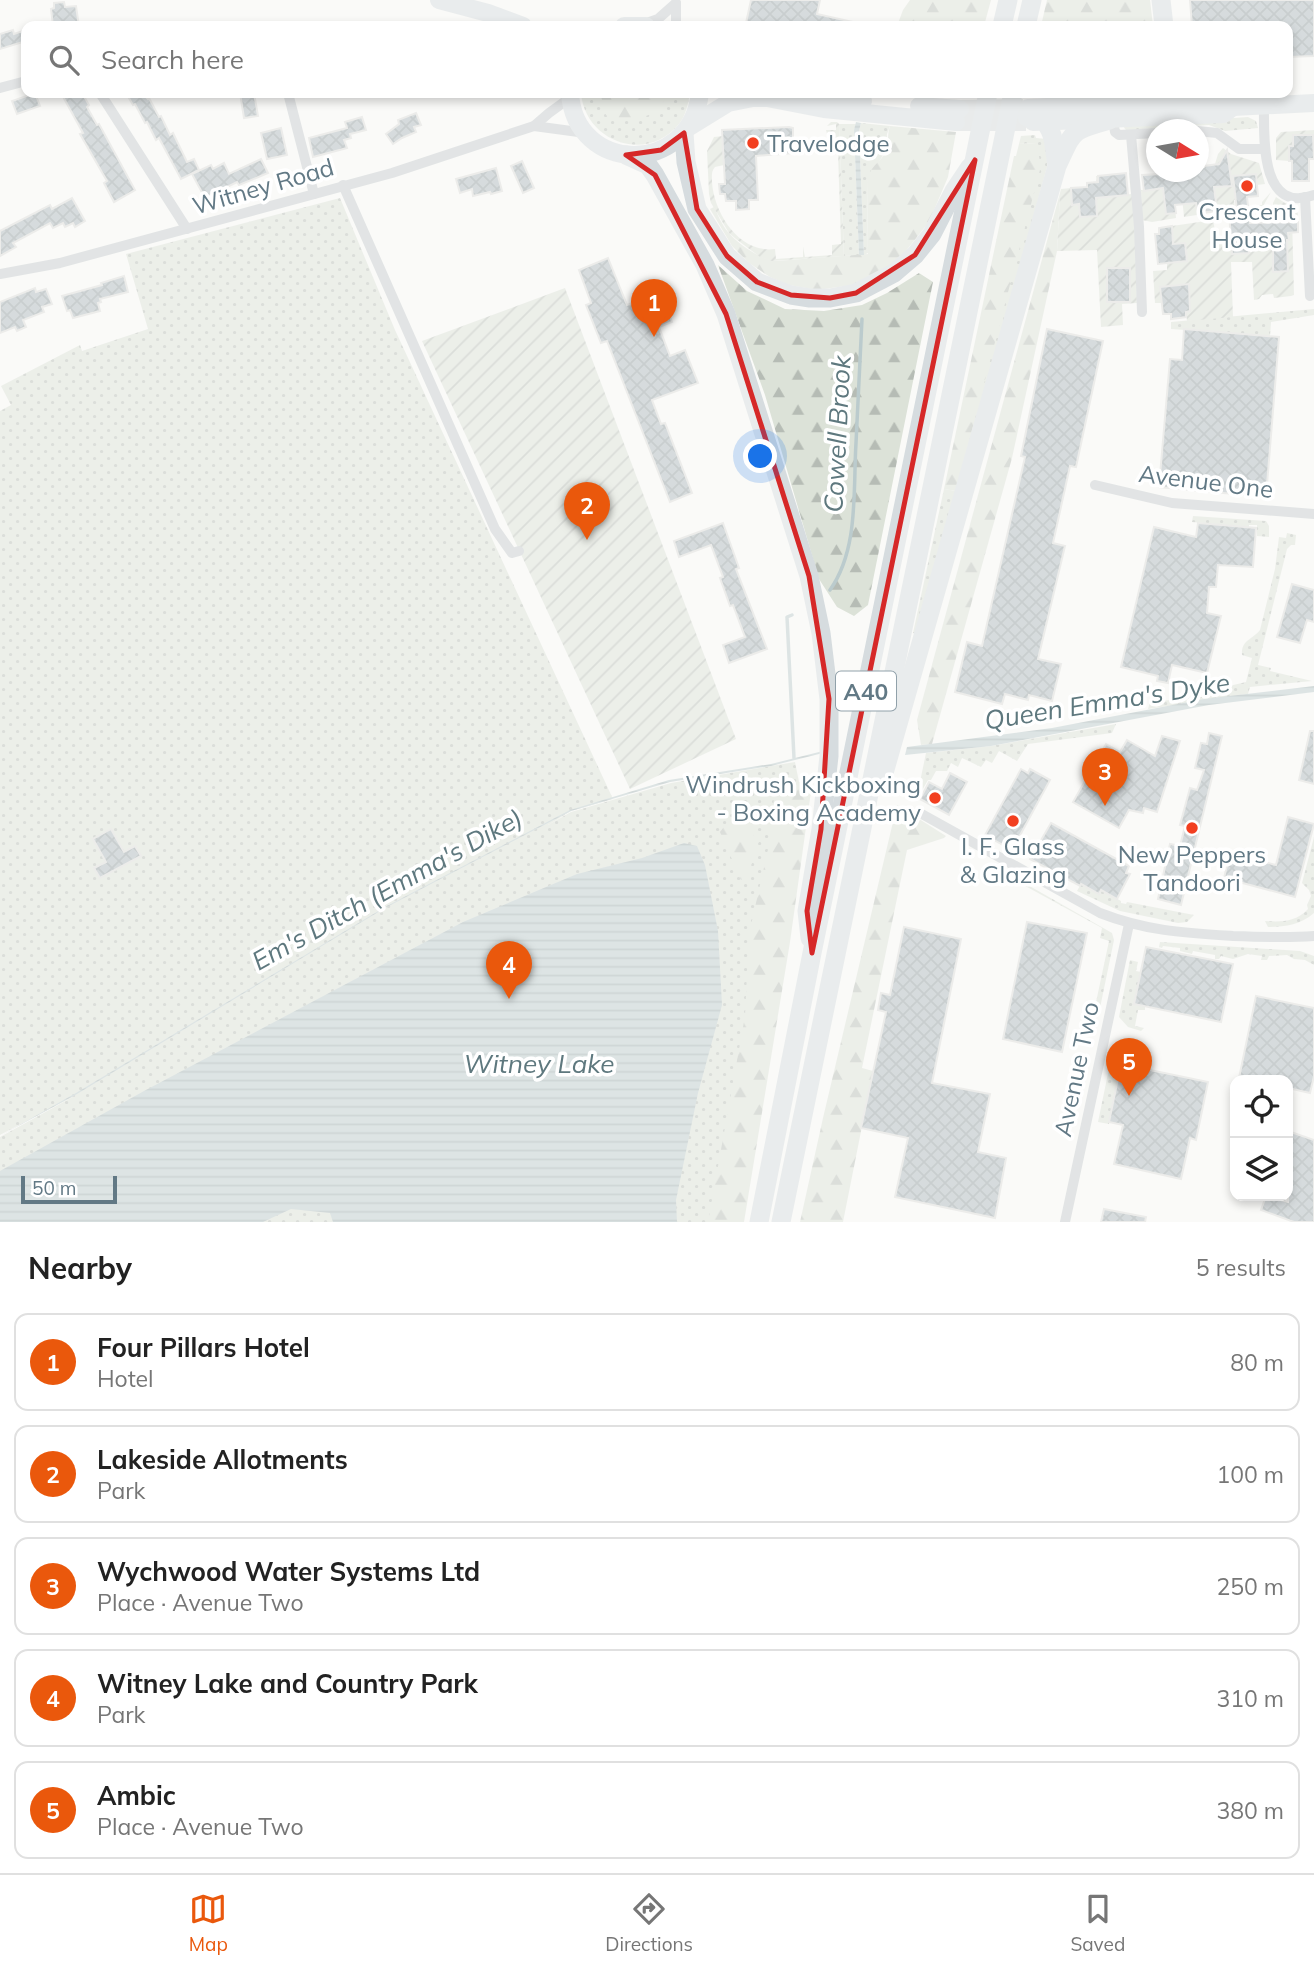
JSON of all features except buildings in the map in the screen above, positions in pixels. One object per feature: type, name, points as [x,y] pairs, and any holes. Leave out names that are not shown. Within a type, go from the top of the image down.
[{"type":"highway","points":[[1003,21],[1008,0]]},
{"type":"highway","points":[[1027,21],[1032,0]]},
{"type":"highway","points":[[1161,0],[1163,21]]},
{"type":"highway","name":"A40","points":[[759,1222],[987,98]]},
{"type":"highway","name":"A40","points":[[781,1222],[1012,98]]},
{"type":"highway","points":[[1031,117],[1054,137],[1057,166]]},
{"type":"highway","points":[[864,813],[884,777],[1057,166],[1071,135],[1079,129],[1111,120]]},
{"type":"highway","points":[[687,130],[686,162],[697,209],[727,256],[757,282],[791,295],[810,298],[830,299],[856,293],[894,274],[915,255],[932,234],[954,191],[975,160]]},
{"type":"highway","points":[[626,155],[648,165],[705,265],[726,314],[808,576],[821,634],[829,699],[829,756],[821,829],[807,911],[812,953]]},
{"type":"main road","points":[[439,0],[510,21]]},
{"type":"main road","points":[[571,98],[574,113],[586,133],[604,147],[626,155],[649,154],[661,150],[729,103],[753,98]]},
{"type":"main road","points":[[687,130],[700,98]]},
{"type":"main road","points":[[767,98],[824,108],[958,115],[843,98]]},
{"type":"main road","points":[[1031,117],[1219,98],[1233,107],[1314,103]]},
{"type":"main road","points":[[1031,117],[1111,120],[1172,103]]},
{"type":"street","points":[[652,21],[658,19],[677,1]]},
{"type":"street","points":[[676,21],[677,1]]},
{"type":"street","points":[[0,88],[21,82]]},
{"type":"street","points":[[103,98],[187,229]]},
{"type":"street","points":[[289,98],[314,194]]},
{"type":"street","name":"Witney Road","points":[[0,274],[60,263],[392,173],[534,126],[566,98]]},
{"type":"street","points":[[1264,106],[1267,165],[1274,183],[1291,197],[1310,196],[1310,296]]},
{"type":"street","points":[[1111,120],[1116,134],[1146,134]]},
{"type":"street","name":"Witney Road","points":[[534,126],[586,133]]},
{"type":"street","points":[[1209,132],[1217,133],[1239,149],[1265,149]]},
{"type":"street","points":[[1131,135],[1139,227],[1142,312]]},
{"type":"street","points":[[342,186],[495,528],[512,553],[519,551]]},
{"type":"street","name":"Avenue One","points":[[1095,485],[1172,503],[1314,514]]},
{"type":"street","points":[[920,813],[1100,913],[1129,924],[1202,934],[1314,936]]},
{"type":"street","name":"Avenue Two","points":[[1065,1222],[1129,924]]},
{"type":"highlighted area","points":[[684,133],[697,209],[727,256],[757,282],[791,295],[830,298],[856,293],[915,255],[975,160],[812,953],[807,911],[821,829],[829,699],[809,576],[726,314],[655,175],[626,155],[661,150]]},
{"type":"green space","points":[[910,0],[991,0],[985,21],[899,21]]},
{"type":"green space","points":[[1047,0],[1150,0],[1152,21],[1042,21]]},
{"type":"green space","points":[[582,98],[689,98],[679,124],[666,136],[651,143],[635,145],[605,135],[585,110]]},
{"type":"green space","points":[[602,98],[665,98],[659,108],[646,116],[612,120],[606,115]]},
{"type":"green space","points":[[1248,117],[1256,121],[1258,128],[1225,131],[1209,125],[1209,120]]},
{"type":"green space","points":[[831,122],[839,124],[844,256],[772,261],[760,257],[729,233],[711,203],[707,151],[714,137],[723,136],[724,165],[713,170],[714,194],[724,219],[740,238],[762,249],[775,249],[776,259],[803,257],[803,247],[805,257],[832,255],[832,245],[841,244],[838,152],[832,152],[826,130],[836,130],[836,124],[827,126]]},
{"type":"green space","points":[[861,123],[890,126],[886,150],[867,182],[868,253],[864,255],[859,131]]},
{"type":"green space","points":[[839,124],[856,124],[854,130],[859,255],[844,256]]},
{"type":"green space","points":[[1146,124],[1146,129],[1126,130],[1123,126]]},
{"type":"green space","points":[[890,126],[956,132],[948,177],[929,222],[897,262],[853,285],[817,290],[789,285],[770,277],[749,263],[732,246],[710,209],[714,207],[726,229],[738,242],[770,260],[868,254],[867,182],[871,171],[886,150]]},
{"type":"green space","points":[[1314,130],[1314,139],[1301,139],[1301,135],[1293,136],[1289,161],[1276,160],[1276,138],[1281,132]]},
{"type":"green space","points":[[1035,135],[1036,138],[1047,139],[1047,167],[919,635],[913,633],[944,489],[956,491],[1036,143],[1019,144],[1021,136]]},
{"type":"green space","points":[[1036,143],[1041,166],[956,491],[944,489],[1014,156],[1019,144]]},
{"type":"green space","points":[[1223,148],[1231,154],[1259,163],[1265,184],[1257,185],[1255,174],[1235,176],[1247,186],[1248,197],[1234,200],[1235,209],[1184,217],[1181,187],[1191,182],[1209,182],[1209,173],[1229,163],[1215,164]]},
{"type":"green space","points":[[1129,173],[1134,207],[1137,303],[1122,304],[1123,325],[1101,327],[1097,250],[1057,251],[1060,193],[1061,189],[1071,188],[1072,204],[1079,204],[1081,217],[1097,216],[1094,187],[1097,185],[1096,176],[1100,198],[1131,194]]},
{"type":"green space","points":[[1166,182],[1173,182],[1176,218],[1152,222],[1142,220],[1141,190],[1167,188]]},
{"type":"green space","points":[[1271,192],[1262,208],[1252,209],[1252,219],[1285,217],[1284,208],[1273,207],[1276,197],[1297,208],[1298,216],[1292,216],[1294,295],[1274,298],[1273,294],[1262,295],[1254,300],[1252,262],[1231,262],[1233,317],[1187,321],[1186,312],[1190,311],[1188,284],[1161,287],[1162,303],[1155,303],[1153,271],[1167,270],[1167,263],[1171,263],[1170,258],[1187,256],[1185,243],[1168,245],[1172,226],[1213,220],[1216,236],[1231,235],[1232,254],[1252,252],[1251,205],[1262,205]],"holes":[[[1288,222],[1288,271],[1274,272],[1273,241],[1253,223]]]},
{"type":"green space","points":[[1060,193],[1057,251],[1012,458],[932,744],[921,745],[917,720]]},
{"type":"green space","points":[[340,198],[395,330],[613,799],[571,811],[548,825],[571,812],[671,783],[795,762],[799,782],[812,784],[740,1222],[0,1222],[0,1137],[78,1094],[0,1135],[0,411],[11,405],[1,386],[80,345],[82,351],[148,329],[126,254]]},
{"type":"green space","points":[[718,265],[747,291],[785,309],[824,311],[862,305],[919,273],[933,282],[868,605],[854,616],[837,607],[819,579],[765,395]]},
{"type":"green space","points":[[565,288],[736,739],[630,789],[422,341]]},
{"type":"green space","points":[[1314,309],[1314,315],[1271,322],[1270,336],[1171,329],[1171,322]]},
{"type":"green space","points":[[1193,516],[1266,521],[1269,537],[1257,536],[1257,525],[1249,527],[1192,522]]},
{"type":"green space","points":[[1287,533],[1296,535],[1295,545],[1287,549],[1258,665],[1271,668],[1270,671],[1312,681],[1250,687],[1248,694],[1148,709],[1150,702],[1203,697],[1204,692],[1246,682],[1252,658],[1242,655],[1242,650],[1245,643],[1260,630],[1275,569],[1279,537],[1286,538]]},
{"type":"green space","points":[[1116,724],[1112,733],[1028,744],[1017,761],[999,751],[992,763],[986,760],[981,767],[962,758],[958,767],[951,763],[947,771],[936,771],[916,801],[926,753],[991,746]]},
{"type":"green space","points":[[812,784],[790,942],[744,1222],[708,1222],[745,1016],[749,934],[769,845],[774,798]]},
{"type":"green space","points":[[897,805],[946,836],[907,850],[862,1068],[873,1071],[843,1222],[800,1222],[823,1118]]},
{"type":"green space","points":[[734,814],[759,841],[748,875],[741,880],[720,832]]},
{"type":"green space","points":[[1314,837],[1314,913],[1292,924],[1268,927],[1265,921],[1293,919],[1308,909],[1311,896],[1302,883]]},
{"type":"green space","points":[[1019,880],[1112,933],[1114,940],[1100,1008],[1095,1007],[1109,941],[1100,938],[1102,928],[1018,882]]},
{"type":"green space","points":[[1081,884],[1101,890],[1121,903],[1194,915],[1187,922],[1178,923],[1120,911],[1077,891]]},
{"type":"green space","points":[[1160,942],[1300,951],[1314,956],[1314,965],[1287,955],[1269,956],[1267,960],[1261,960],[1262,956],[1248,954],[1233,959],[1221,956],[1215,959],[1215,955],[1193,951],[1192,954],[1180,951],[1180,948],[1162,948],[1159,947]]},
{"type":"green space","points":[[1130,960],[1138,962],[1136,971],[1141,972],[1134,1004],[1145,1006],[1145,1010],[1138,1010],[1135,1026],[1144,1028],[1141,1031],[1128,1027],[1119,1017]]},
{"type":"green space","points":[[1125,1043],[1139,1044],[1140,1047],[1131,1046],[1128,1062],[1134,1064],[1134,1067],[1121,1065],[1109,1124],[1098,1122],[1112,1054],[1117,1047]]},
{"type":"water","points":[[856,122],[861,123],[859,131],[864,255],[859,255],[854,130]]},
{"type":"water","points":[[1314,686],[1314,692],[1209,705],[991,746],[905,755],[907,747],[1052,728],[1204,699]]},
{"type":"water","points":[[823,751],[771,766],[670,782],[571,811],[385,908],[77,1094],[0,1136],[385,907],[570,810],[669,780],[771,764]]},
{"type":"water","name":"Witney Lake","points":[[684,843],[697,846],[705,865],[718,931],[722,1005],[698,1093],[676,1200],[677,1222],[333,1222],[330,1213],[291,1209],[263,1222],[0,1222],[0,1171],[144,1091],[463,922],[577,874],[642,858]]},
{"type":"waterway","name":"Cowell Brook","points":[[830,590],[846,556],[853,519],[862,319]]},
{"type":"waterway","name":"Cowell Brook","points":[[792,615],[787,617],[794,758]]},
{"type":"tunnel","points":[[960,109],[1023,108]]},
{"type":"tunnel","points":[[956,122],[1026,122]]},
{"type":"place","name":"Travelodge","points":[[753,143]]},
{"type":"place","name":"Crescent House","points":[[1247,186]]},
{"type":"place","name":"Four Pillars Hotel","points":[[654,337]]},
{"type":"place","name":"Lakeside Allotments","points":[[587,540]]},
{"type":"place","name":"Windrush Kickboxing - Boxing Academy","points":[[935,798]]},
{"type":"place","name":"Wychwood Water Systems Ltd","points":[[1105,806]]},
{"type":"place","name":"I. F. Glass & Glazing","points":[[1013,821]]},
{"type":"place","name":"New Peppers Tandoori","points":[[1192,828]]},
{"type":"place","name":"Witney Lake and Country Park","points":[[509,999]]},
{"type":"place","name":"Ambic","points":[[1129,1096]]},
{"type":"water label","name":"Queen Emma's Dyke","points":[[1107,701]]},
{"type":"water label","name":"Em's Ditch (Emma's Dike)","points":[[387,889]]}]
